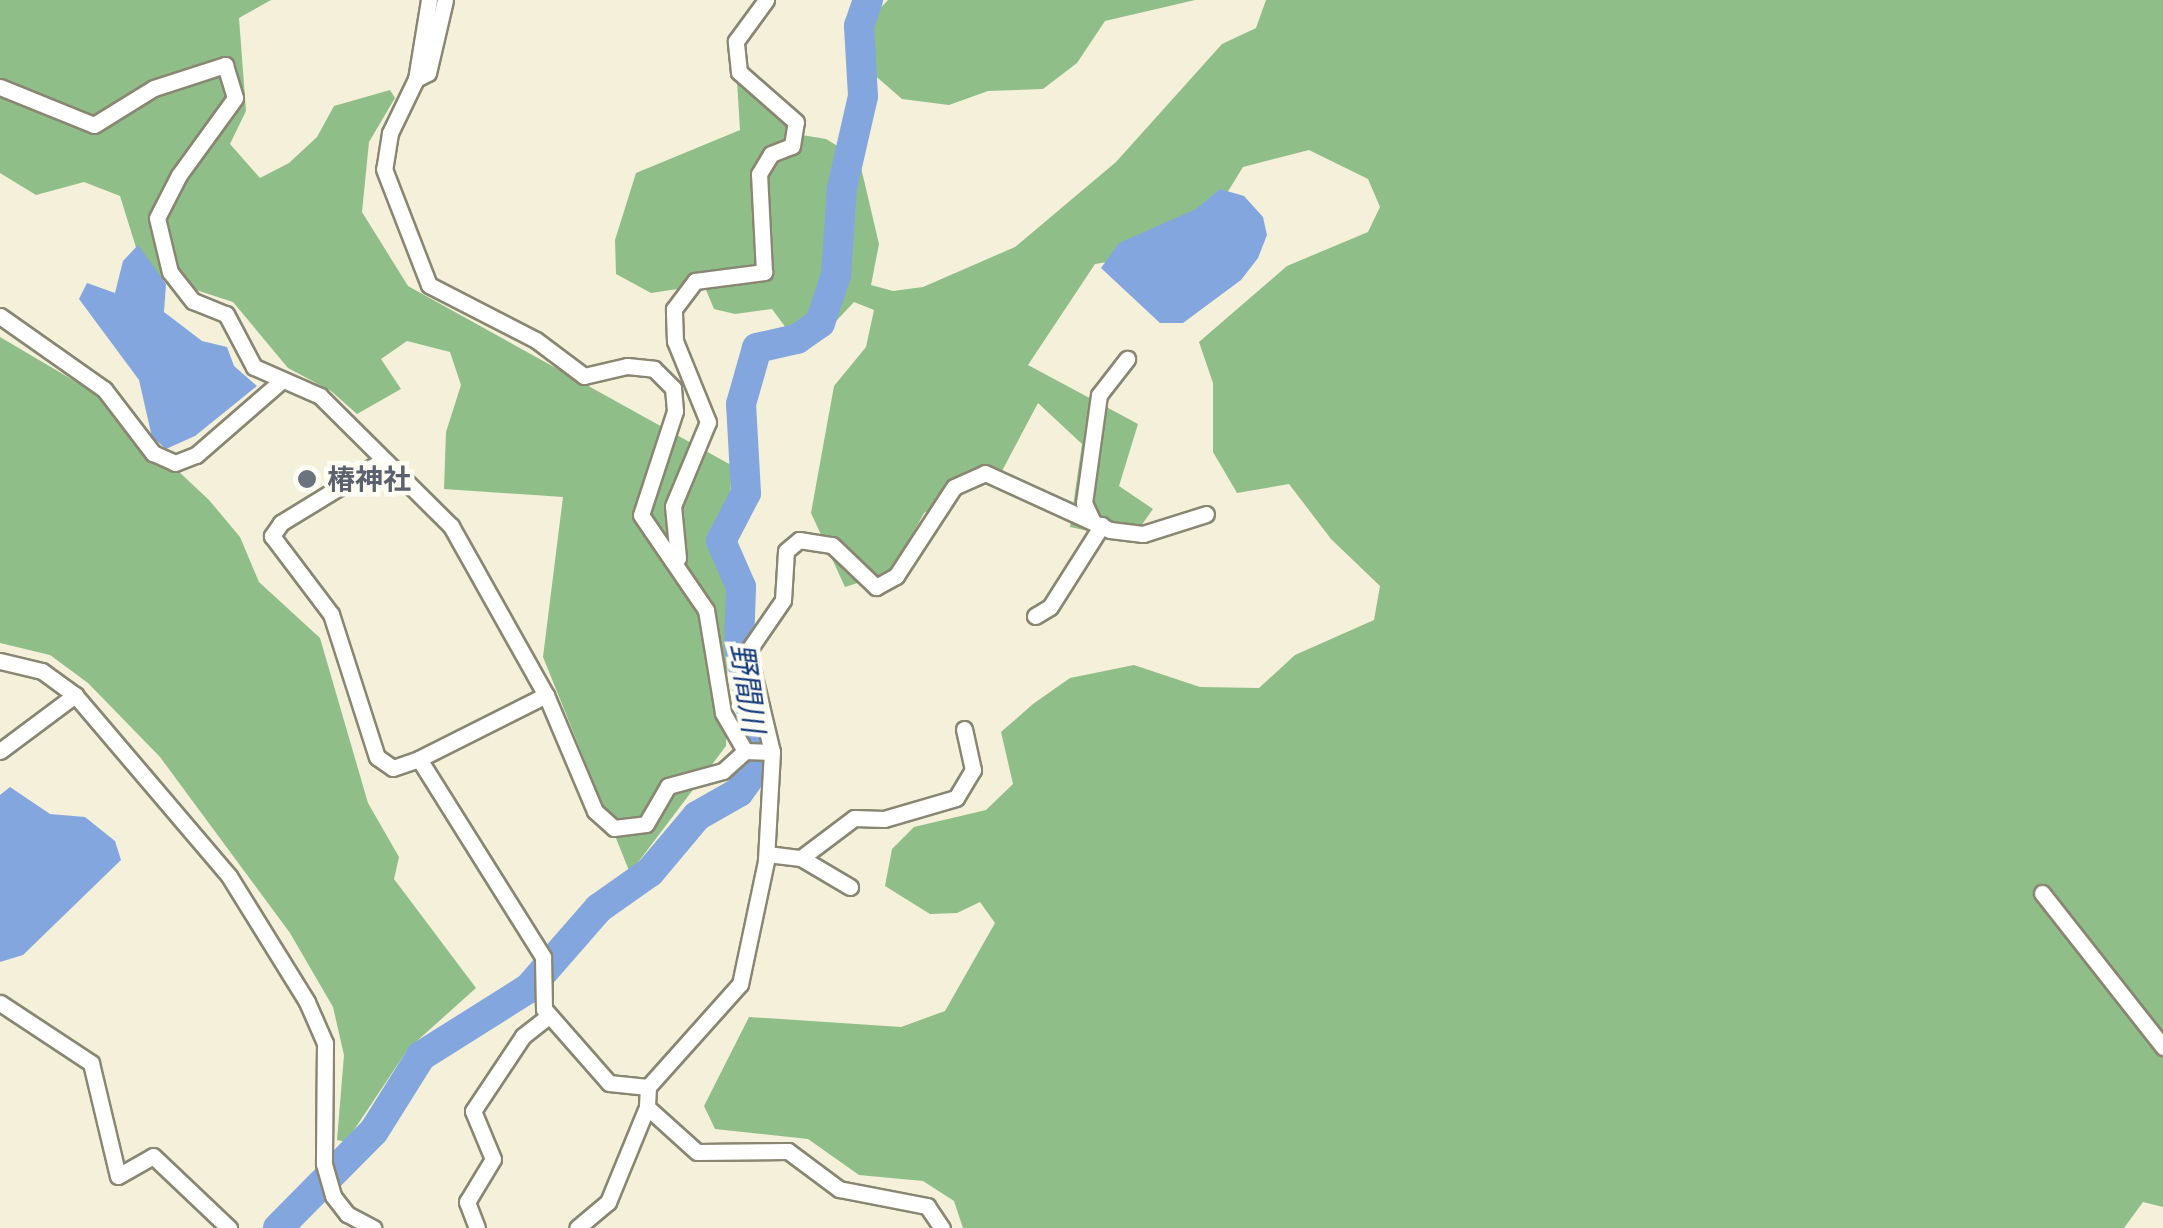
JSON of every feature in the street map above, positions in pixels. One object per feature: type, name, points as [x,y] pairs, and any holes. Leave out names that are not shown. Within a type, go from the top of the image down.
[{"type":"street","points":[[428,0],[416,80],[390,133],[384,169],[429,284],[536,340],[584,376],[626,366],[654,368],[673,388],[675,411],[642,515],[679,562],[706,610],[722,713],[745,751]]},
{"type":"street","points":[[416,80],[428,73],[445,0]]},
{"type":"street","points":[[679,562],[673,506],[708,422],[675,342],[674,309],[695,281],[748,279],[764,272],[759,174],[771,154],[792,146],[796,122],[739,72],[736,41],[766,0]]},
{"type":"street","points":[[0,87],[94,125],[154,88],[225,64],[236,98],[179,175],[158,218],[170,272],[192,302],[226,314],[254,367],[320,396],[450,526],[546,695],[595,811],[614,828],[646,824],[668,786],[723,772],[745,751],[772,752]]},
{"type":"street","points":[[0,316],[104,389],[154,453],[175,463],[196,455],[281,382]]},
{"type":"street","points":[[1097,523],[1084,503],[1099,395],[1126,359]]},
{"type":"street","points":[[382,460],[281,523],[272,536],[331,614],[377,757],[392,768],[419,759],[546,695]]},
{"type":"street","points":[[577,1228],[608,1202],[646,1107],[648,1087],[740,984],[766,854],[772,752],[748,651],[783,600],[786,551],[799,540],[832,544],[876,587],[896,576],[954,487],[985,472],[1097,523],[1144,534],[1206,514]]},
{"type":"street","points":[[1035,616],[1050,607],[1097,523]]},
{"type":"street","points":[[0,660],[42,671],[75,694],[229,876],[307,1002],[325,1043],[324,1164],[333,1196],[361,1226]]},
{"type":"street","points":[[0,752],[75,694]]},
{"type":"street","points":[[800,858],[854,818],[884,820],[956,798],[973,770],[964,729]]},
{"type":"street","points":[[419,759],[543,957],[544,1009],[609,1083],[648,1087]]},
{"type":"street","points":[[766,854],[800,858],[850,887]]},
{"type":"street","points":[[2042,893],[2163,1047]]},
{"type":"street","points":[[0,1003],[91,1063],[118,1176],[154,1156],[229,1228]]},
{"type":"street","points":[[477,1228],[467,1202],[493,1159],[473,1111],[524,1036],[550,1016]]},
{"type":"street","points":[[646,1107],[696,1152],[788,1151],[840,1190],[927,1206],[942,1228]]},
{"type":"green space","points":[[0,0],[271,0],[239,18],[246,111],[230,144],[260,178],[289,163],[317,137],[334,106],[390,90],[395,98],[369,142],[362,212],[408,286],[731,465],[726,746],[630,873],[543,657],[563,497],[444,489],[446,432],[461,385],[450,352],[407,341],[381,359],[401,389],[357,414],[331,391],[288,368],[233,302],[144,273],[120,196],[84,182],[36,195],[0,173]]},
{"type":"green space","points":[[888,0],[1195,0],[1105,21],[1077,63],[1043,89],[988,91],[949,105],[902,99],[871,72],[869,40],[876,13]]},
{"type":"green space","points":[[1266,0],[2163,0],[2163,1207],[2143,1202],[2124,1228],[963,1228],[954,1201],[923,1181],[859,1175],[808,1139],[715,1129],[704,1106],[749,1017],[901,1027],[945,1011],[995,923],[980,902],[957,913],[930,914],[885,886],[892,849],[914,827],[986,810],[1013,784],[1001,732],[1033,704],[1070,678],[1134,665],[1200,687],[1259,688],[1295,655],[1374,620],[1380,586],[1331,539],[1289,484],[1237,493],[1213,452],[1213,383],[1199,342],[1287,266],[1368,232],[1380,207],[1368,179],[1309,150],[1243,167],[1211,219],[1133,258],[1095,264],[1028,365],[1138,424],[1119,486],[1153,509],[1131,540],[1070,527],[1082,444],[1038,403],[1002,471],[924,513],[892,572],[845,587],[811,513],[834,386],[866,347],[874,310],[854,302],[823,335],[789,332],[772,309],[735,314],[714,309],[704,285],[651,293],[616,274],[615,240],[636,173],[740,130],[737,81],[802,135],[826,139],[859,159],[879,244],[871,285],[893,291],[923,287],[1015,247],[1116,162],[1222,44],[1256,28]]},
{"type":"green space","points":[[0,337],[95,393],[209,500],[240,537],[259,582],[320,638],[368,803],[399,857],[394,879],[476,988],[408,1049],[346,1142],[337,1140],[344,1055],[333,1007],[290,933],[160,757],[88,683],[50,655],[0,643]]},
{"type":"water","points":[[1220,189],[1244,196],[1263,217],[1267,235],[1258,258],[1241,280],[1183,323],[1160,323],[1101,268],[1119,243],[1196,209]]},
{"type":"water","points":[[138,245],[166,284],[164,312],[202,341],[227,347],[234,366],[257,386],[195,436],[166,449],[152,437],[139,380],[79,299],[87,283],[115,293],[123,261]]},
{"type":"water","points":[[10,787],[50,814],[85,817],[115,841],[121,860],[23,955],[0,962],[0,795]]},
{"type":"waterway","name":"野間川","points":[[278,1228],[374,1131],[421,1056],[529,988],[599,908],[650,872],[697,816],[739,792],[755,770],[756,735],[739,645],[741,587],[721,541],[746,493],[741,404],[757,348],[797,339],[820,323],[836,275],[842,188],[863,96],[859,26],[868,0]]},
{"type":"place","name":"椿神社","points":[[307,479]]}]
